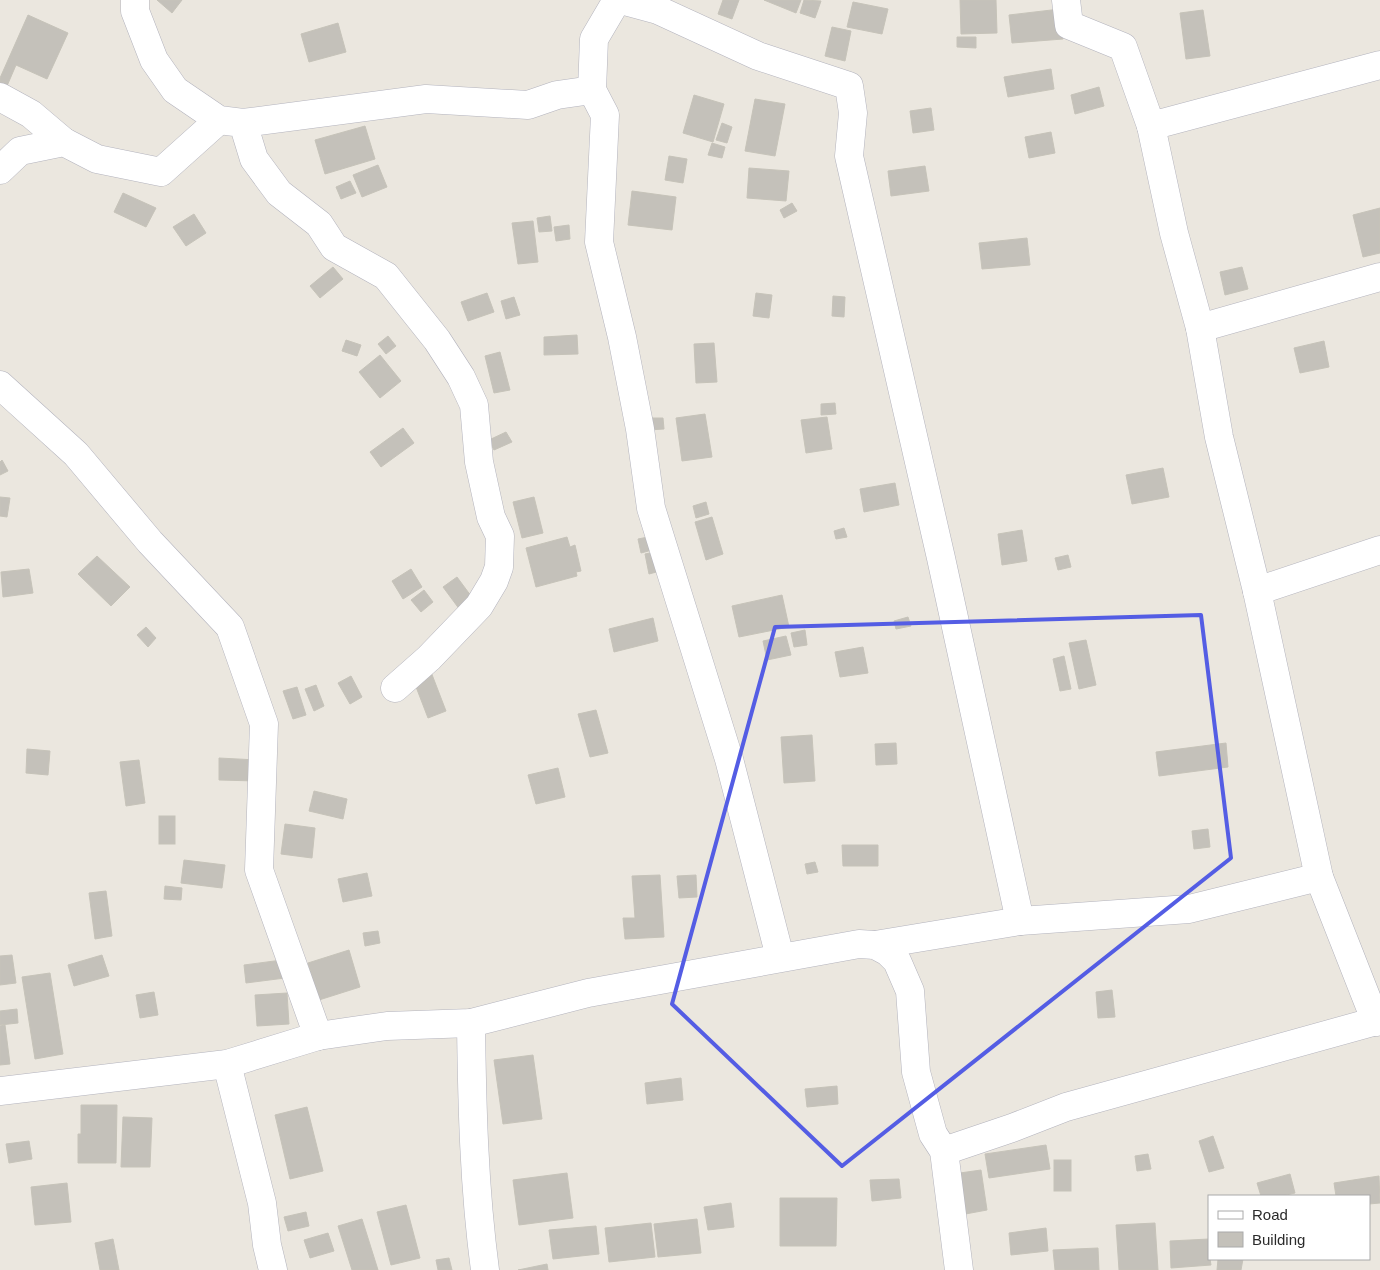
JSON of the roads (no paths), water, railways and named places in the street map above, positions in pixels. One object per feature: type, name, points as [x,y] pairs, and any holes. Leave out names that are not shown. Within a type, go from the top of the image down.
[{"type":"street","points":[[135,0],[135,11],[154,60],[175,90],[231,121],[254,159],[279,193],[319,224],[334,247],[386,276],[437,340],[461,377],[474,405],[479,462],[491,517],[500,536],[499,567],[494,581],[479,606],[428,658],[395,688]]},
{"type":"street","points":[[780,957],[729,758],[651,508],[640,429],[622,337],[599,242],[604,114],[592,90],[594,39],[619,0],[658,10],[758,56],[849,86],[853,113],[849,156],[1020,921]]},
{"type":"street","points":[[944,1151],[1066,1107],[1378,1021],[1319,877],[1257,591],[1219,437],[1200,328],[1174,234],[1151,126],[1122,47],[1069,25],[1066,0]]},
{"type":"street","points":[[1151,126],[1380,65]]},
{"type":"street","points":[[0,97],[30,114],[64,142],[97,159],[161,172],[231,121],[426,100],[528,105],[557,95],[592,90]]},
{"type":"street","points":[[0,170],[20,150],[64,142]]},
{"type":"street","points":[[1200,328],[1380,277]]},
{"type":"street","points":[[0,385],[76,454],[150,542],[230,627],[264,724],[259,870],[318,1036]]},
{"type":"street","points":[[1257,591],[1380,550]]},
{"type":"street","points":[[0,1091],[227,1064],[318,1036],[387,1026],[471,1023],[588,992],[859,944],[876,945],[1020,921],[1189,910],[1319,877]]},
{"type":"street","points":[[876,945],[888,952],[897,961],[910,991],[916,1072],[933,1134],[944,1151],[959,1270]]},
{"type":"street","points":[[471,1023],[473,1123],[480,1228],[485,1270]]},
{"type":"street","points":[[227,1064],[262,1203],[267,1245],[273,1270]]}]
